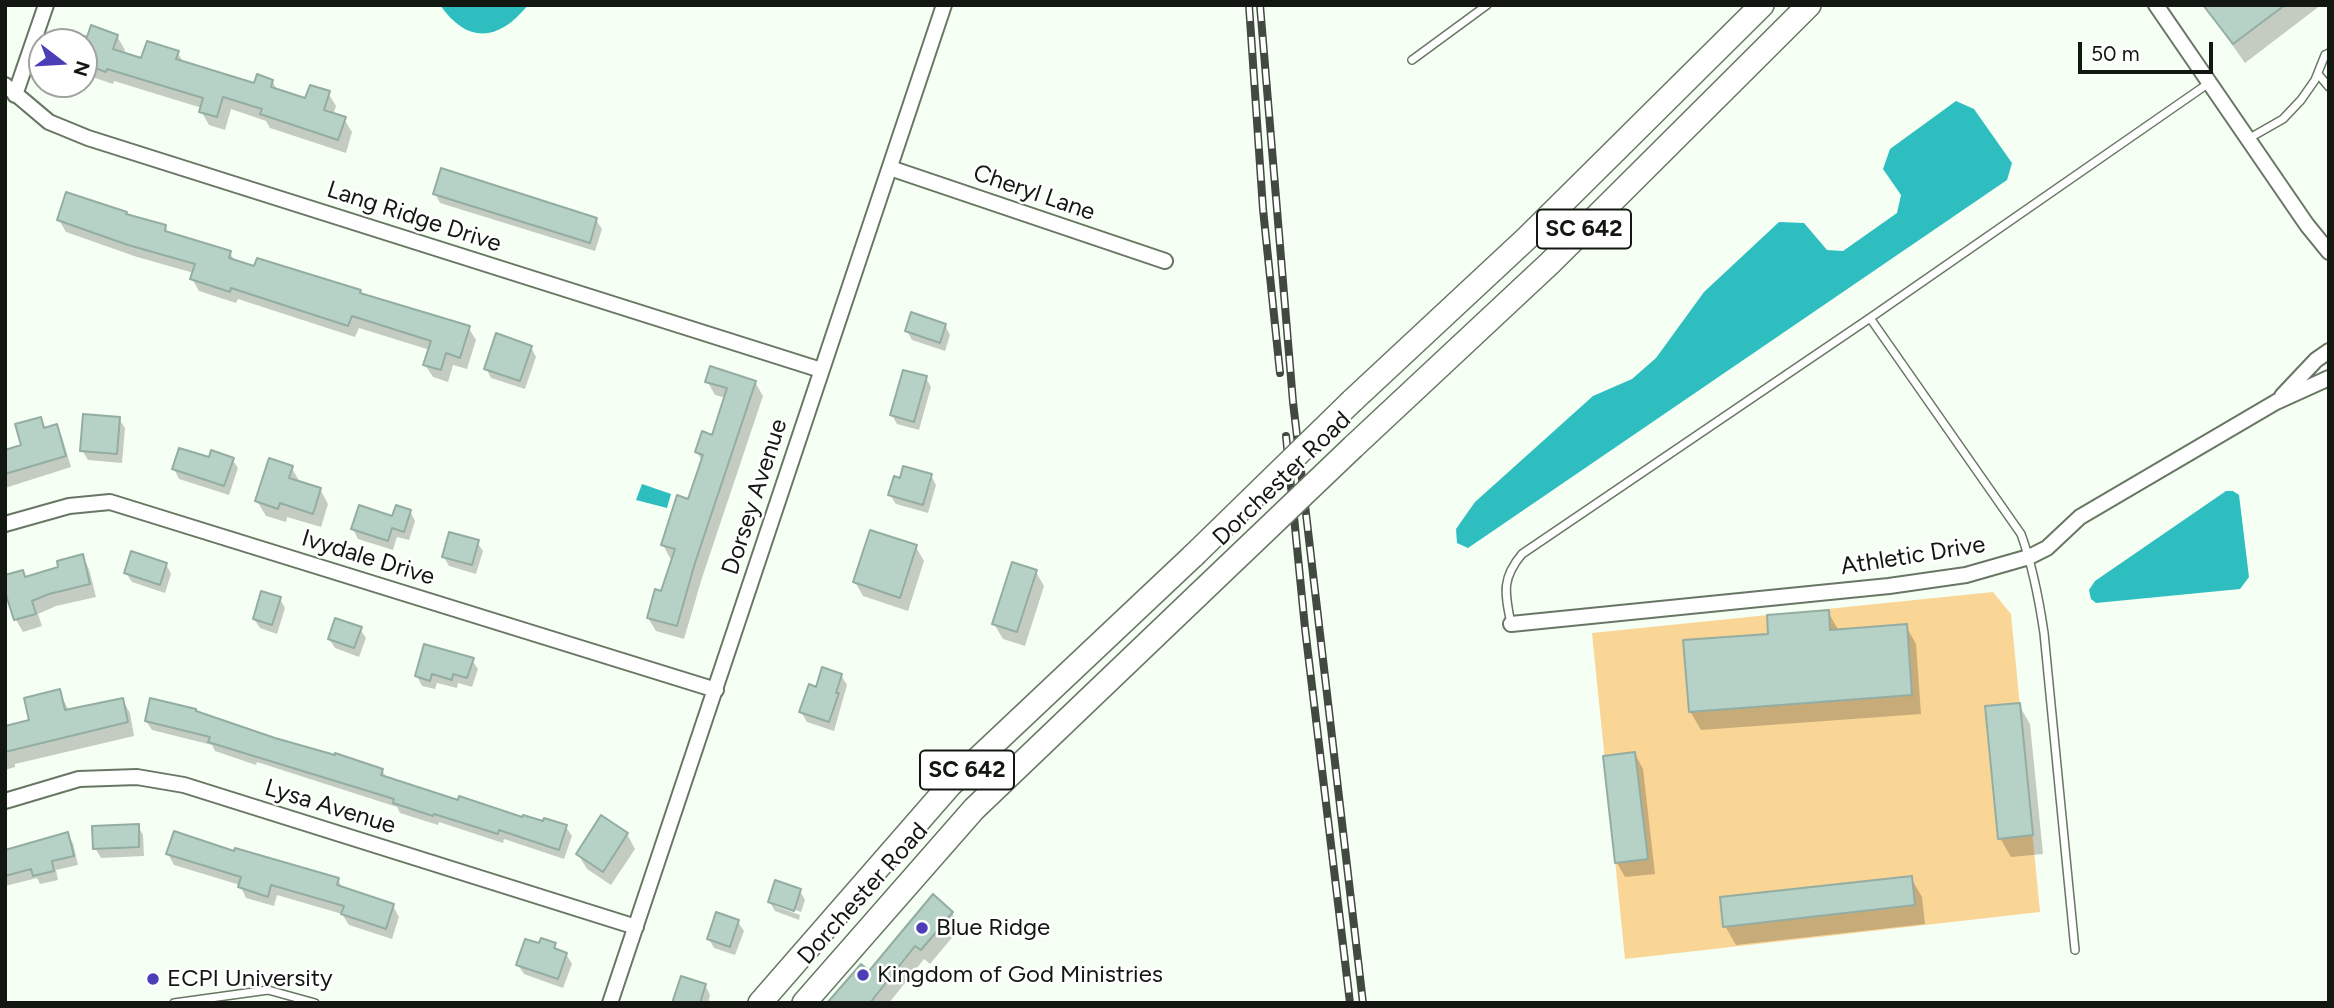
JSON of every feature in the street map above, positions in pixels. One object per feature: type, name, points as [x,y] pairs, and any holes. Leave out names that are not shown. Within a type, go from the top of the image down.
[{"type":"main road","name":"Dorchester Road","points":[[760,1003],[950,785],[1194,555],[1352,401],[1527,238],[1762,5]]},
{"type":"main road","name":"Dorchester Road","points":[[804,1003],[974,809],[1550,263],[1809,5]]},
{"type":"street","points":[[10,90],[46,5]]},
{"type":"street","name":"Dorsey Avenue","points":[[611,1003],[944,5]]},
{"type":"street","points":[[2156,5],[2307,225],[2329,252]]},
{"type":"street","name":"Lang Ridge Drive","points":[[10,90],[49,122],[88,138],[821,370]]},
{"type":"street","name":"Cheryl Lane","points":[[890,169],[1165,261]]},
{"type":"street","name":"Athletic Drive","points":[[2276,402],[2316,360],[2329,351]]},
{"type":"street","name":"Athletic Drive","points":[[1511,624],[1889,586],[1966,575],[2029,557],[2047,548],[2080,517],[2276,402],[2329,378]]},
{"type":"street","name":"Ivydale Drive","points":[[5,524],[69,506],[110,502],[716,690]]},
{"type":"street","name":"Lysa Avenue","points":[[5,801],[79,779],[137,777],[184,785],[636,927]]},
{"type":"lane","points":[[1412,60],[1487,5]]},
{"type":"lane","points":[[2248,139],[2283,119],[2301,100],[2318,74],[2325,55],[2329,53]]},
{"type":"lane","points":[[2318,74],[2329,87]]},
{"type":"lane","points":[[1511,624],[1506,597],[1509,570],[1522,554],[1870,318],[2209,82]]},
{"type":"lane","points":[[1870,318],[2021,534],[2029,557],[2038,587],[2044,633],[2074,950]]},
{"type":"lane","points":[[174,1003],[268,990],[315,1003]]},
{"type":"shaded area","points":[[1993,592],[2011,614],[2040,912],[1625,959],[1592,633]]},
{"type":"water","points":[[440,5],[528,5],[506,26],[484,34],[461,27]]},
{"type":"water","points":[[1956,101],[1974,109],[2012,163],[2007,180],[1468,548],[1457,543],[1456,529],[1475,502],[1593,396],[1632,379],[1656,358],[1704,292],[1779,222],[1804,223],[1827,250],[1843,251],[1897,213],[1901,195],[1883,169],[1890,149]]},
{"type":"water","points":[[642,484],[671,494],[667,508],[636,500]]},
{"type":"water","points":[[2226,491],[2239,495],[2249,577],[2240,589],[2096,603],[2091,599],[2089,590],[2095,581]]},
{"type":"building","points":[[2203,5],[2285,5],[2233,44]]},
{"type":"building","points":[[91,25],[118,35],[113,49],[141,58],[147,41],[179,51],[176,59],[254,83],[257,74],[273,80],[271,87],[305,98],[310,85],[330,91],[324,110],[346,117],[338,140],[260,114],[262,109],[223,97],[217,117],[199,112],[203,98],[107,69],[106,72],[98,69],[98,28],[90,28]]},
{"type":"building","points":[[441,168],[597,218],[590,243],[433,194]]},
{"type":"building","points":[[66,192],[166,225],[165,231],[231,251],[229,258],[254,266],[257,258],[470,326],[460,358],[446,353],[441,370],[423,365],[431,341],[352,316],[348,326],[231,288],[230,292],[190,279],[195,264],[128,245],[57,220]]},
{"type":"building","points":[[911,312],[946,324],[940,343],[905,331]]},
{"type":"building","points":[[496,333],[532,346],[520,381],[484,369]]},
{"type":"building","points":[[710,366],[756,381],[695,563],[677,626],[647,618],[655,589],[661,591],[675,549],[661,545],[677,495],[688,499],[703,455],[695,452],[702,431],[712,435],[727,388],[705,382]]},
{"type":"building","points":[[903,370],[927,376],[914,422],[890,415]]},
{"type":"building","points":[[83,414],[120,417],[117,454],[80,451]]},
{"type":"building","points":[[41,417],[44,428],[57,424],[66,456],[5,474],[5,450],[21,445],[15,424]]},
{"type":"building","points":[[179,448],[209,457],[211,450],[234,458],[224,486],[172,469]]},
{"type":"building","points":[[269,458],[293,466],[289,478],[321,488],[313,514],[280,503],[278,509],[255,501]]},
{"type":"building","points":[[903,466],[932,474],[923,505],[888,495],[894,476],[900,478]]},
{"type":"building","points":[[359,505],[392,516],[396,505],[411,510],[404,532],[392,528],[388,541],[351,529]]},
{"type":"building","points":[[870,530],[917,545],[900,598],[853,582]]},
{"type":"building","points":[[449,532],[479,540],[472,565],[442,557]]},
{"type":"building","points":[[131,551],[167,563],[160,585],[124,573]]},
{"type":"building","points":[[83,554],[90,584],[32,601],[36,614],[14,620],[5,592],[5,575],[23,570],[25,577],[58,567],[57,561]]},
{"type":"building","points":[[1012,562],[1037,570],[1017,632],[992,624]]},
{"type":"building","points":[[261,591],[281,597],[272,625],[253,619]]},
{"type":"building","points":[[1829,610],[1830,630],[1907,624],[1912,695],[1689,712],[1683,640],[1768,634],[1767,615]]},
{"type":"building","points":[[335,618],[362,627],[354,648],[328,639]]},
{"type":"building","points":[[424,644],[474,658],[467,678],[453,674],[452,680],[432,674],[430,681],[415,676]]},
{"type":"building","points":[[822,667],[842,674],[829,722],[799,712],[809,684],[816,687]]},
{"type":"building","points":[[60,689],[65,710],[123,698],[128,722],[5,752],[5,726],[29,720],[24,698]]},
{"type":"building","points":[[150,698],[196,709],[275,738],[335,753],[383,769],[381,775],[458,800],[459,796],[522,817],[523,815],[543,821],[544,818],[567,825],[559,850],[499,830],[498,834],[434,814],[433,816],[393,803],[394,799],[208,742],[210,737],[145,721]]},
{"type":"building","points":[[2020,703],[2033,835],[1998,839],[1985,706]]},
{"type":"building","points":[[1635,752],[1648,859],[1615,863],[1603,756]]},
{"type":"building","points":[[601,815],[628,833],[603,872],[576,854]]},
{"type":"building","points":[[139,824],[139,847],[93,849],[92,826]]},
{"type":"building","points":[[174,831],[234,851],[235,848],[339,878],[337,885],[394,904],[386,929],[341,914],[344,906],[271,885],[268,897],[238,887],[241,877],[166,854]]},
{"type":"building","points":[[68,832],[74,856],[52,861],[54,871],[33,876],[31,869],[5,876],[5,850]]},
{"type":"building","points":[[1912,876],[1915,905],[1723,927],[1720,897]]},
{"type":"building","points":[[775,880],[801,889],[794,911],[768,902]]},
{"type":"building","points":[[933,894],[953,912],[921,950],[915,946],[870,1003],[827,1003],[861,964],[869,971]]},
{"type":"building","points":[[716,912],[739,920],[730,947],[707,939]]},
{"type":"building","points":[[541,938],[556,943],[554,948],[567,953],[558,979],[516,965],[525,939],[539,943]]},
{"type":"building","points":[[681,976],[706,984],[700,1003],[672,1003]]},
{"type":"railway","points":[[1249,5],[1263,209],[1280,373]]},
{"type":"railway","points":[[1260,5],[1293,402],[1363,1003]]},
{"type":"railway","points":[[1286,436],[1305,628],[1350,1003]]},
{"type":"place","name":"Blue Ridge","points":[[922,928]]},
{"type":"place","name":"Kingdom of God Ministries","points":[[863,975]]},
{"type":"place","name":"ECPI University","points":[[153,979]]}]
